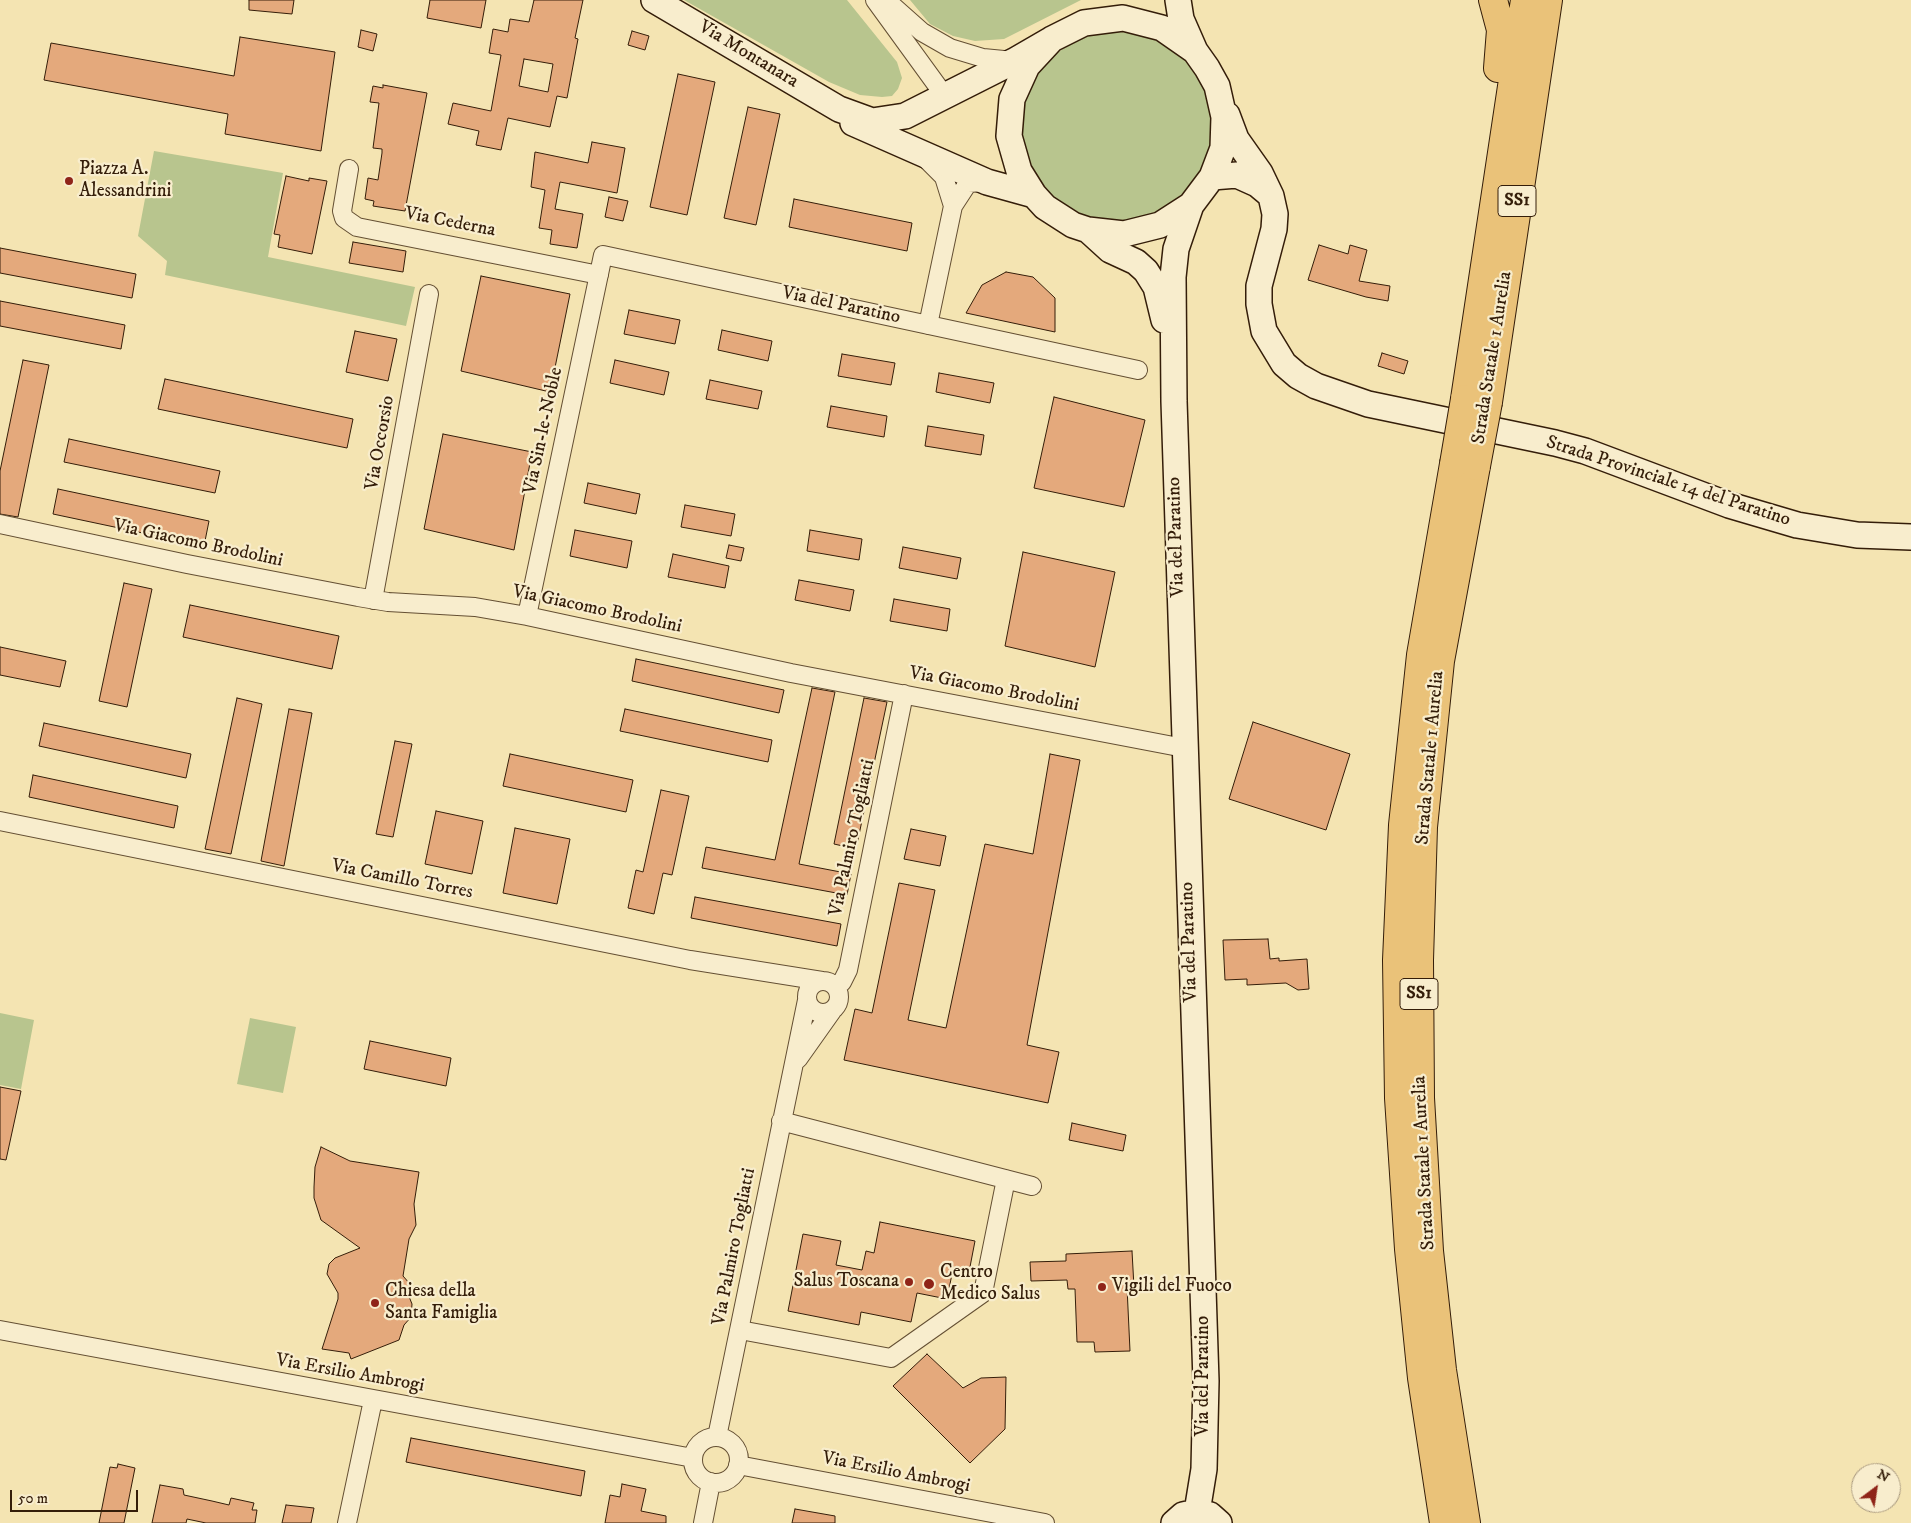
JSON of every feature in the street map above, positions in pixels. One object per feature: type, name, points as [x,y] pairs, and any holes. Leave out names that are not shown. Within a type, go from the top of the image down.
[{"type":"highway","points":[[1493,0],[1500,20],[1501,41],[1490,124],[1502,149]]},
{"type":"highway","name":"Strada Statale 1 Aurelia","points":[[1476,401],[1502,149],[1525,0]]},
{"type":"highway","name":"Strada Statale 1 Aurelia","points":[[1466,1523],[1442,1370],[1429,1251],[1420,1098],[1419,960],[1423,827],[1440,661],[1465,465],[1548,0]]},
{"type":"highway","name":"Strada Statale 1 Aurelia","points":[[1444,1523],[1422,1378],[1409,1249],[1399,1098],[1397,960],[1403,825],[1420,655],[1465,465]]},
{"type":"main road","name":"Via Montanara","points":[[654,0],[815,95]]},
{"type":"main road","points":[[815,95],[839,109],[872,121],[905,116],[1084,23],[1116,0]]},
{"type":"main road","points":[[1178,0],[1181,19],[1194,51]]},
{"type":"main road","points":[[1084,23],[1123,18],[1162,28],[1194,51],[1208,68],[1217,86],[1224,117],[1223,148],[1212,177],[1191,205],[1176,249],[1173,277],[1174,371]]},
{"type":"main road","points":[[1052,39],[1027,66],[1012,99],[1009,136],[1018,171],[1034,195],[1058,217],[1088,230],[1124,234],[1160,225],[1191,205]]},
{"type":"main road","name":"Strada Provinciale 14 del Paratino","points":[[1217,86],[1236,139],[1260,172],[1271,196],[1275,214],[1274,229],[1259,286],[1259,304],[1264,331],[1284,364],[1316,386],[1368,404],[1578,449],[1729,505],[1797,524],[1858,535],[1911,537]]},
{"type":"main road","points":[[815,95],[827,108],[854,124],[987,182],[1034,195]]},
{"type":"main road","points":[[1212,177],[1237,175],[1257,184],[1271,196]]},
{"type":"main road","points":[[1088,230],[1110,250],[1136,262],[1146,271],[1156,287],[1174,371]]},
{"type":"main road","name":"Via del Paratino","points":[[1174,371],[1174,456],[1206,1381],[1204,1469],[1208,1517]]},
{"type":"main road","points":[[1174,1523],[1183,1515],[1208,1517]]},
{"type":"street","points":[[874,0],[944,95]]},
{"type":"street","points":[[886,0],[922,32],[950,48],[983,58],[1014,61]]},
{"type":"street","points":[[921,154],[944,177],[953,206]]},
{"type":"street","name":"Via Cederna","points":[[349,169],[342,211],[344,218],[357,227],[599,274]]},
{"type":"street","points":[[928,324],[953,206],[968,183],[987,182]]},
{"type":"street","name":"Via Sin-le-Noble","points":[[527,616],[603,254]]},
{"type":"street","name":"Via del Paratino","points":[[603,254],[1138,370]]},
{"type":"street","name":"Via Occorsio","points":[[373,600],[430,294]]},
{"type":"street","name":"Via Giacomo Brodolini","points":[[0,524],[186,564],[373,600],[475,608],[527,616],[792,673],[1184,748]]},
{"type":"street","name":"Via Palmiro Togliatti","points":[[829,984],[842,982],[848,970],[904,694]]},
{"type":"street","name":"Via Camillo Torres","points":[[0,822],[690,960],[829,984]]},
{"type":"street","points":[[795,977],[807,996],[808,1005],[816,1012],[832,1011],[838,1002],[829,984],[812,985],[807,996]]},
{"type":"street","name":"Via Palmiro Togliatti","points":[[717,1437],[807,996]]},
{"type":"street","name":"Via Palmiro Togliatti","points":[[793,1065],[832,1011]]},
{"type":"street","points":[[780,1121],[1032,1186]]},
{"type":"street","points":[[740,1330],[891,1358],[983,1293],[1006,1179]]},
{"type":"street","name":"Via Ersilio Ambrogi","points":[[0,1330],[693,1458]]},
{"type":"street","points":[[347,1523],[373,1400]]},
{"type":"street","points":[[717,1437],[725,1439],[736,1449],[738,1465],[731,1477],[718,1483],[711,1482],[700,1476],[693,1458],[695,1451],[704,1440],[717,1437]]},
{"type":"street","name":"Via Ersilio Ambrogi","points":[[738,1465],[1045,1523]]},
{"type":"street","points":[[703,1523],[711,1482]]},
{"type":"green space","points":[[684,0],[847,0],[897,62],[902,78],[898,89],[892,96],[860,95],[829,82]]},
{"type":"green space","points":[[910,0],[1081,0],[1004,39],[975,41],[953,36],[930,24]]},
{"type":"green space","points":[[1117,32],[1136,34],[1154,39],[1170,48],[1185,60],[1197,75],[1206,91],[1211,109],[1213,128],[1211,147],[1206,165],[1197,181],[1185,196],[1170,208],[1154,217],[1136,222],[1117,224],[1098,222],[1080,217],[1064,208],[1049,196],[1037,181],[1028,165],[1023,147],[1021,128],[1023,109],[1028,91],[1037,75],[1049,60],[1064,48],[1080,39],[1098,34]]},
{"type":"green space","points":[[154,151],[283,173],[268,257],[415,287],[406,326],[165,275],[167,261],[138,236]]},
{"type":"green space","points":[[0,1013],[34,1020],[21,1089],[0,1085]]},
{"type":"green space","points":[[250,1018],[296,1027],[283,1093],[237,1084]]},
{"type":"building","points":[[249,0],[294,0],[292,14],[249,10]]},
{"type":"building","points":[[430,0],[486,0],[481,28],[427,18]]},
{"type":"building","points":[[534,0],[583,0],[575,38],[578,39],[567,98],[557,96],[550,127],[508,118],[501,150],[476,145],[479,131],[448,124],[453,103],[491,111],[501,55],[489,53],[493,29],[508,32],[510,19],[529,22]],"holes":[[[524,59],[553,64],[548,92],[519,86]]]},
{"type":"building","points":[[361,30],[377,34],[373,51],[358,47]]},
{"type":"building","points":[[632,31],[649,36],[645,50],[628,45]]},
{"type":"building","points":[[240,37],[335,52],[321,151],[225,134],[228,114],[44,80],[51,43],[234,76]]},
{"type":"building","points":[[678,74],[715,82],[687,215],[650,207]]},
{"type":"building","points":[[383,85],[427,93],[405,211],[373,206],[374,201],[365,199],[368,178],[378,180],[382,153],[382,149],[373,148],[379,103],[370,102],[373,86],[383,88]]},
{"type":"building","points":[[748,107],[780,114],[756,225],[724,218]]},
{"type":"building","points":[[592,142],[625,148],[617,193],[560,182],[555,209],[583,214],[577,248],[550,244],[552,230],[539,228],[545,190],[531,187],[535,152],[588,163]]},
{"type":"building","points":[[286,176],[309,181],[309,178],[327,181],[312,254],[278,247],[280,235],[274,234]]},
{"type":"building","points":[[609,197],[628,201],[623,221],[605,217]]},
{"type":"building","points":[[794,199],[912,223],[907,251],[789,227]]},
{"type":"building","points":[[353,242],[406,251],[403,272],[349,263]]},
{"type":"building","points":[[1319,245],[1348,254],[1350,245],[1367,250],[1359,281],[1390,286],[1388,301],[1366,297],[1308,280]]},
{"type":"building","points":[[0,248],[136,274],[132,298],[0,273]]},
{"type":"building","points":[[1006,272],[1033,277],[1055,298],[1055,332],[966,313],[982,285]]},
{"type":"building","points":[[481,276],[570,294],[550,392],[461,371]]},
{"type":"building","points":[[0,301],[125,325],[121,349],[0,326]]},
{"type":"building","points":[[629,310],[680,320],[675,344],[624,334]]},
{"type":"building","points":[[722,330],[772,341],[768,361],[718,350]]},
{"type":"building","points":[[355,331],[397,339],[388,381],[346,372]]},
{"type":"building","points":[[1382,353],[1408,361],[1404,374],[1378,366]]},
{"type":"building","points":[[842,354],[895,363],[891,385],[838,376]]},
{"type":"building","points":[[23,360],[49,365],[18,517],[0,514],[0,471]]},
{"type":"building","points":[[615,360],[669,372],[664,395],[610,383]]},
{"type":"building","points":[[939,373],[994,383],[990,403],[936,392]]},
{"type":"building","points":[[165,379],[353,419],[347,448],[158,409]]},
{"type":"building","points":[[710,380],[762,391],[758,409],[706,399]]},
{"type":"building","points":[[1054,397],[1145,420],[1124,507],[1034,488]]},
{"type":"building","points":[[831,406],[887,416],[884,437],[827,427]]},
{"type":"building","points":[[928,426],[984,435],[981,455],[925,446]]},
{"type":"building","points":[[443,434],[532,452],[514,550],[424,529]]},
{"type":"building","points":[[69,439],[220,471],[215,493],[64,462]]},
{"type":"building","points":[[588,483],[640,494],[636,514],[584,503]]},
{"type":"building","points":[[58,489],[209,521],[204,546],[53,514]]},
{"type":"building","points":[[685,505],[735,514],[731,536],[681,527]]},
{"type":"building","points":[[575,530],[632,541],[627,568],[570,556]]},
{"type":"building","points":[[810,530],[862,539],[859,560],[807,551]]},
{"type":"building","points":[[729,545],[744,548],[741,561],[726,558]]},
{"type":"building","points":[[903,547],[961,558],[957,579],[899,568]]},
{"type":"building","points":[[1023,552],[1115,572],[1095,667],[1005,646]]},
{"type":"building","points":[[673,554],[729,566],[725,588],[668,577]]},
{"type":"building","points":[[799,580],[854,590],[850,611],[795,600]]},
{"type":"building","points":[[124,583],[152,589],[127,707],[99,701]]},
{"type":"building","points":[[894,599],[950,609],[947,631],[890,621]]},
{"type":"building","points":[[190,605],[339,636],[332,669],[183,637]]},
{"type":"building","points":[[0,647],[66,661],[60,687],[0,675]]},
{"type":"building","points":[[636,659],[784,690],[779,713],[632,681]]},
{"type":"building","points":[[812,688],[835,692],[799,864],[851,874],[847,895],[702,868],[706,847],[775,860]]},
{"type":"building","points":[[237,698],[262,704],[231,854],[205,849]]},
{"type":"building","points":[[864,698],[887,702],[856,849],[834,844]]},
{"type":"building","points":[[289,709],[312,713],[284,866],[261,861]]},
{"type":"building","points":[[625,709],[772,740],[768,762],[620,731]]},
{"type":"building","points":[[1253,722],[1350,754],[1326,830],[1229,799]]},
{"type":"building","points":[[44,723],[191,754],[186,778],[39,746]]},
{"type":"building","points":[[395,741],[412,744],[393,837],[376,834]]},
{"type":"building","points":[[510,754],[633,780],[626,812],[503,786]]},
{"type":"building","points":[[1050,754],[1080,760],[1027,1045],[1059,1052],[1048,1103],[844,1060],[855,1009],[872,1013],[899,883],[935,890],[908,1020],[946,1028],[985,844],[1033,854]]},
{"type":"building","points":[[33,775],[178,806],[174,828],[29,797]]},
{"type":"building","points":[[661,790],[689,796],[672,875],[663,873],[654,914],[628,908],[636,870],[643,872]]},
{"type":"building","points":[[436,811],[483,821],[472,874],[425,864]]},
{"type":"building","points":[[515,828],[570,839],[557,904],[503,893]]},
{"type":"building","points":[[911,829],[946,836],[940,866],[904,859]]},
{"type":"building","points":[[695,897],[841,924],[837,946],[691,918]]},
{"type":"building","points":[[1268,939],[1270,959],[1279,958],[1279,961],[1307,959],[1309,989],[1298,990],[1286,983],[1247,985],[1247,979],[1225,980],[1223,940]]},
{"type":"building","points":[[370,1041],[451,1058],[446,1086],[364,1069]]},
{"type":"building","points":[[0,1087],[21,1091],[6,1160],[0,1159]]},
{"type":"building","points":[[1072,1123],[1126,1135],[1123,1151],[1069,1140]]},
{"type":"building","points":[[321,1147],[350,1161],[419,1172],[414,1204],[416,1225],[409,1239],[403,1276],[410,1284],[408,1294],[412,1304],[411,1317],[404,1325],[399,1340],[351,1359],[349,1353],[322,1349],[338,1299],[338,1293],[327,1274],[329,1264],[335,1258],[360,1248],[321,1220],[314,1198],[314,1187],[315,1167]]},
{"type":"building","points":[[880,1222],[975,1241],[969,1272],[953,1269],[947,1299],[917,1293],[911,1322],[861,1312],[859,1325],[788,1311],[803,1234],[841,1241],[836,1265],[862,1270],[866,1251],[874,1253]]},
{"type":"building","points":[[1132,1251],[1134,1287],[1127,1287],[1130,1351],[1095,1352],[1094,1342],[1077,1342],[1075,1289],[1068,1289],[1067,1280],[1031,1281],[1030,1262],[1066,1261],[1066,1254]]},
{"type":"building","points":[[927,1354],[963,1388],[981,1378],[1006,1377],[1005,1429],[970,1463],[893,1386]]},
{"type":"building","points":[[411,1438],[585,1471],[581,1496],[406,1462]]},
{"type":"building","points":[[118,1464],[135,1468],[124,1523],[99,1523],[110,1467],[117,1468]]},
{"type":"building","points":[[622,1484],[646,1489],[641,1511],[666,1516],[666,1523],[605,1523],[610,1495],[620,1497]]},
{"type":"building","points":[[160,1485],[183,1489],[184,1495],[229,1505],[231,1498],[254,1503],[252,1510],[257,1510],[255,1523],[206,1523],[187,1519],[186,1523],[152,1523]]},
{"type":"building","points":[[286,1505],[314,1508],[311,1523],[282,1523]]},
{"type":"building","points":[[795,1509],[835,1516],[835,1523],[792,1523]]},
{"type":"place","name":"Piazza A. Alessandrini","points":[[69,181]]},
{"type":"place","name":"Salus Toscana","points":[[909,1282]]},
{"type":"place","name":"Centro Medico Salus","points":[[929,1284]]},
{"type":"place","name":"Vigili del Fuoco","points":[[1102,1287]]},
{"type":"place","name":"Chiesa della Santa Famiglia","points":[[375,1303]]}]
